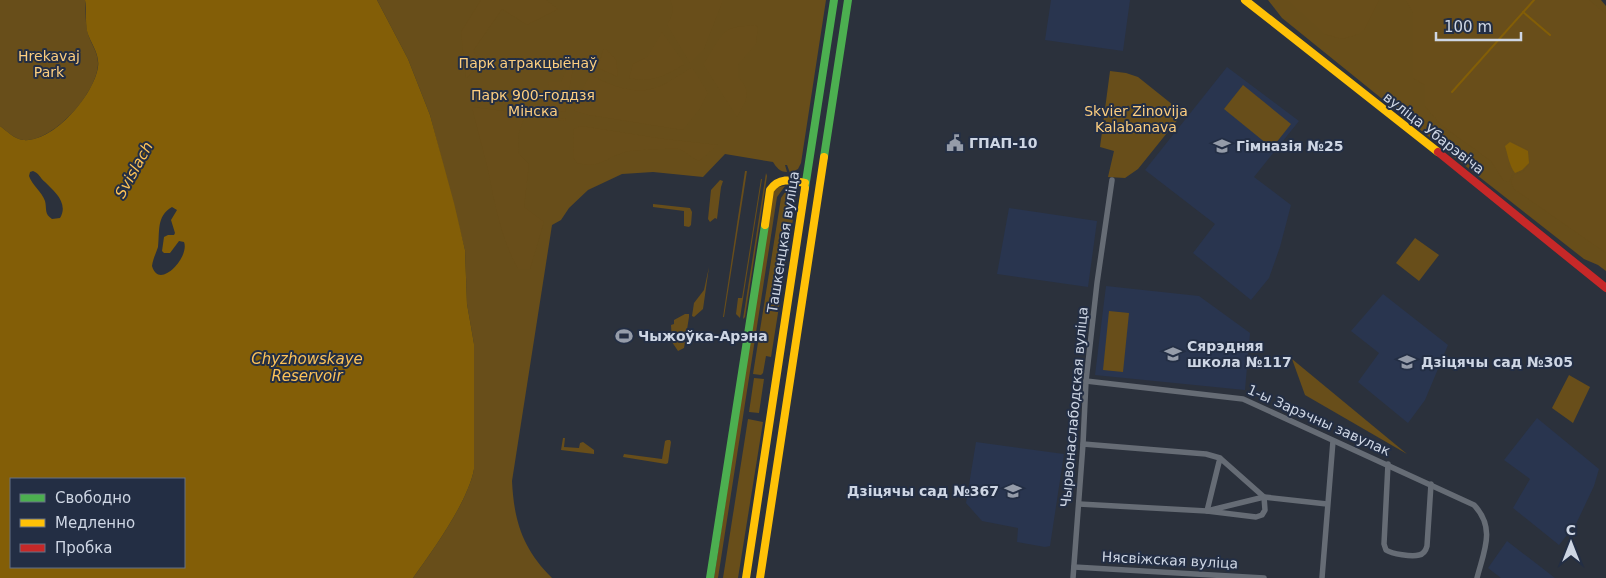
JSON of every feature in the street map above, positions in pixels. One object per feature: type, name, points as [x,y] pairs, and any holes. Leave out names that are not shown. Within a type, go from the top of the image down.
[{"type":"main road","name":"Ташкенцкая вуліца","points":[[746,578],[772,397],[834,0]]},
{"type":"main road","name":"Ташкенцкая вуліца","points":[[760,578],[848,0]]},
{"type":"main road","name":"вуліца Убарэвіча","points":[[1245,0],[1492,194],[1606,288]]},
{"type":"main road","points":[[710,578],[770,190],[773,184],[785,179],[820,185]]},
{"type":"street","name":"Чырвонаслабодская вуліца","points":[[1073,578],[1086,381],[1097,283],[1112,180]]},
{"type":"street","name":"1-ы Зарэчны завулак","points":[[1086,381],[1238,398],[1388,464],[1474,505],[1481,512],[1488,530],[1477,578]]},
{"type":"street","points":[[1322,578],[1333,441]]},
{"type":"street","points":[[1079,504],[1207,511],[1256,517],[1262,515],[1265,510],[1264,497],[1220,458],[1206,454],[1083,444]]},
{"type":"street","points":[[1207,511],[1220,458]]},
{"type":"street","points":[[1388,464],[1384,544],[1386,550],[1391,553],[1420,555],[1425,552],[1431,484]]},
{"type":"street","points":[[1207,511],[1264,497],[1327,504]]},
{"type":"street","name":"Нясвіжская вуліца","points":[[1074,567],[1264,578]]},
{"type":"shaded area","points":[[481,0],[546,0],[558,9],[527,25],[502,9],[473,51],[482,64],[466,78],[461,32]]},
{"type":"shaded area","points":[[670,0],[722,0],[704,49],[690,63],[667,25],[672,13]]},
{"type":"shaded area","points":[[1051,0],[1130,0],[1123,51],[1045,40]]},
{"type":"shaded area","points":[[1287,0],[1379,0],[1364,30],[1359,34],[1342,39],[1324,34]]},
{"type":"shaded area","points":[[1406,0],[1589,0],[1606,14],[1606,253],[1514,189],[1511,182],[1514,175],[1523,172],[1530,163],[1528,150],[1509,140],[1504,145],[1508,166],[1513,173],[1509,182],[1503,180],[1491,161],[1441,125],[1425,106],[1425,85],[1413,78],[1413,13]]},
{"type":"shaded area","points":[[755,25],[758,27],[756,44],[738,65],[738,77],[743,82],[747,92],[737,117],[703,64],[726,31],[736,27]]},
{"type":"shaded area","points":[[662,32],[685,64],[652,79],[629,78],[633,64],[647,57]]},
{"type":"shaded area","points":[[606,49],[616,60],[618,77],[598,68],[603,50]]},
{"type":"shaded area","points":[[568,65],[573,69],[565,112],[541,108],[542,95],[551,94],[548,82],[561,82]]},
{"type":"shaded area","points":[[692,67],[708,93],[699,110],[683,130],[589,115],[575,111],[574,104],[590,75],[614,86],[640,90],[658,87]]},
{"type":"shaded area","name":"Гімназія №25","points":[[1227,67],[1299,121],[1254,177],[1291,205],[1280,247],[1269,278],[1251,300],[1193,253],[1215,224],[1145,170]]},
{"type":"shaded area","points":[[472,107],[566,119],[565,121],[525,115],[518,136],[519,154],[529,164],[524,207],[544,222],[530,269],[518,269],[507,245],[499,221]]},
{"type":"shaded area","points":[[581,126],[718,145],[699,161],[679,149],[661,149],[629,151],[592,165],[577,163],[573,157],[574,129]]},
{"type":"shaded area","points":[[745,171],[747,171],[723,317]]},
{"type":"shaded area","points":[[1009,208],[1097,221],[1088,287],[997,274]]},
{"type":"shaded area","name":"Сярэдняя школа №117","points":[[1106,286],[1199,296],[1250,333],[1245,390],[1095,375]]},
{"type":"shaded area","name":"Дзіцячы сад №305","points":[[1383,294],[1448,345],[1425,400],[1408,423],[1358,382],[1379,353],[1351,331]]},
{"type":"shaded area","points":[[1537,418],[1599,469],[1594,486],[1576,524],[1559,545],[1513,508],[1530,479],[1504,460]]},
{"type":"shaded area","name":"Дзіцячы сад №367","points":[[976,442],[1064,454],[1050,546],[1045,547],[1017,542],[1018,528],[982,521],[966,503]]},
{"type":"shaded area","points":[[1507,541],[1555,578],[1501,578],[1488,568]]},
{"type":"green space","name":"Hrekavaj Park","points":[[0,0],[85,0],[87,30],[98,59],[96,75],[82,101],[72,114],[60,125],[35,139],[20,139],[0,126]]},
{"type":"green space","name":"Парк 900-годдзя Мінска","points":[[377,0],[826,0],[801,163],[798,169],[790,173],[787,165],[785,165],[787,172],[785,172],[778,169],[773,162],[725,154],[703,177],[653,172],[622,174],[588,190],[569,208],[561,220],[552,225],[512,481],[515,509],[522,534],[534,556],[552,578],[413,578],[440,540],[457,511],[465,496],[474,469],[474,344],[467,304],[465,250],[430,115],[408,59]]},
{"type":"green space","points":[[1268,0],[1601,0],[1606,6],[1606,271],[1584,259],[1459,161],[1282,18]]},
{"type":"green space","name":"Skvier Zinovija Kalabanava","points":[[1110,71],[1138,77],[1183,113],[1138,169],[1125,178],[1108,177],[1114,151],[1100,147]]},
{"type":"green space","points":[[1243,85],[1291,124],[1272,148],[1224,109]]},
{"type":"green space","points":[[766,173],[745,317],[743,319]]},
{"type":"green space","points":[[761,179],[740,318],[736,314],[738,298],[742,298]]},
{"type":"green space","points":[[720,180],[723,181],[717,219],[715,218],[710,222],[708,219],[711,190]]},
{"type":"green space","points":[[785,186],[777,197],[718,578],[714,578],[772,192],[778,187]]},
{"type":"green space","points":[[788,188],[793,192],[796,200],[771,357],[766,356],[761,375],[753,374],[781,198]]},
{"type":"green space","points":[[653,204],[690,208],[692,212],[691,225],[689,227],[684,226],[684,211],[653,207]]},
{"type":"green space","points":[[1415,238],[1439,255],[1419,281],[1396,263]]},
{"type":"green space","points":[[709,267],[703,309],[694,317],[692,316],[694,303],[704,290]]},
{"type":"green space","points":[[1109,311],[1129,313],[1123,372],[1103,370]]},
{"type":"green space","points":[[689,314],[689,317],[684,348],[678,351],[672,342],[671,325],[674,324],[674,320]]},
{"type":"green space","points":[[1292,359],[1407,454],[1305,395]]},
{"type":"green space","points":[[1569,375],[1590,387],[1573,423],[1552,408]]},
{"type":"green space","points":[[754,378],[764,379],[759,413],[749,412]]},
{"type":"green space","points":[[748,419],[763,422],[738,578],[723,578]]},
{"type":"green space","points":[[563,438],[565,438],[564,447],[579,448],[580,443],[583,442],[594,450],[594,454],[561,450]]},
{"type":"green space","points":[[665,441],[671,442],[668,463],[666,464],[623,457],[624,454],[662,459]]},
{"type":"water","name":"Chyzhowskaye Reservoir","points":[[85,0],[377,0],[408,59],[430,115],[465,250],[467,304],[474,344],[474,469],[465,496],[457,511],[440,540],[413,578],[0,578],[0,126],[20,139],[35,139],[59,126],[70,115],[89,91],[98,67],[96,53],[88,35]],"holes":[[[33,171],[38,174],[62,202],[63,207],[60,218],[52,219],[48,215],[44,198],[29,176],[30,172]],[[172,207],[177,210],[171,220],[175,233],[174,235],[164,237],[162,251],[170,253],[179,241],[184,242],[185,248],[183,256],[173,269],[161,275],[156,273],[152,266],[158,247],[161,220],[163,215]]]},
{"type":"water","points":[[1510,142],[1528,151],[1529,163],[1522,170],[1515,173],[1505,146]]},
{"type":"waterway","points":[[1452,92],[1534,0]]},
{"type":"waterway","points":[[1523,12],[1550,35]]},
{"type":"traffic: fast","points":[[805,188],[834,0]]},
{"type":"traffic: fast","points":[[824,157],[848,0]]},
{"type":"traffic: fast","points":[[710,578],[765,225]]},
{"type":"traffic: slow","points":[[1245,0],[1438,152]]},
{"type":"traffic: slow","points":[[760,578],[824,157]]},
{"type":"traffic: slow","points":[[765,225],[770,190],[781,181],[805,183]]},
{"type":"traffic: slow","points":[[746,578],[805,188]]},
{"type":"traffic: jam","points":[[1438,152],[1606,288]]},
{"type":"place","name":"ГПАП-10","points":[[955,143]]},
{"type":"place","name":"Гімназія №25","points":[[1222,146]]},
{"type":"place","name":"Чыжоўка-Арэна","points":[[624,336]]},
{"type":"place","name":"Сярэдняя школа №117","points":[[1173,354]]},
{"type":"place","name":"Дзіцячы сад №305","points":[[1407,362]]},
{"type":"place","name":"Дзіцячы сад №367","points":[[1013,491]]},
{"type":"park label","name":"Парк атракцыёнаў","points":[[528,63]]},
{"type":"water label","name":"Svislach","points":[[134,170]]}]
